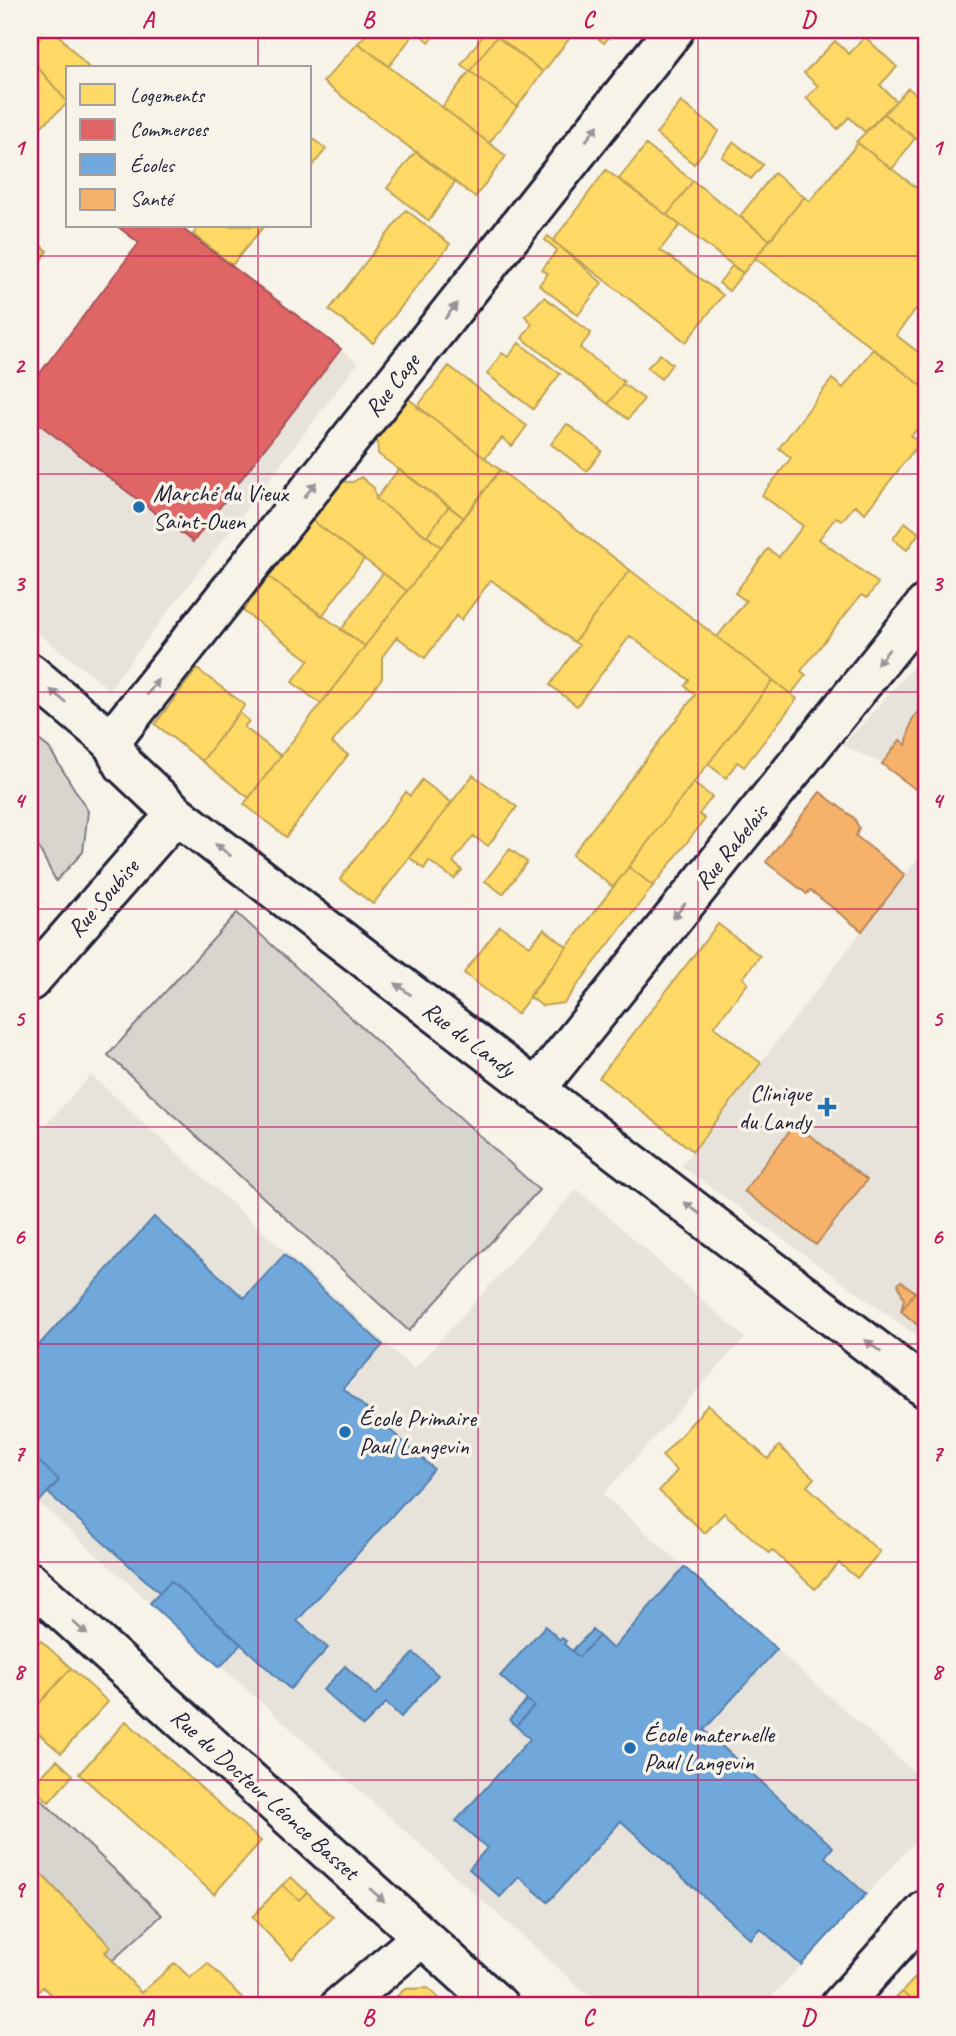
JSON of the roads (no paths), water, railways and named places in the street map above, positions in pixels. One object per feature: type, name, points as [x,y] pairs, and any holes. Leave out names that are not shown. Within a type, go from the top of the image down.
[{"type":"street","name":"Rue Cage","points":[[111,741],[674,30]]},
{"type":"street","name":"Rue Rabelais","points":[[535,1090],[926,604]]},
{"type":"street","name":"Rue du Landy","points":[[30,673],[111,741],[124,765],[176,814],[926,1388]]},
{"type":"street","name":"Rue Soubise","points":[[30,981],[176,814]]},
{"type":"street","name":"Rue du Docteur Léonce Basset","points":[[30,1582],[499,2006]]},
{"type":"street","points":[[840,2006],[926,1910]]},
{"type":"street","points":[[340,2006],[422,1937]]},
{"type":"place","name":"Marché du Vieux Saint-Ouen","points":[[139,507]]},
{"type":"place","name":"Clinique du Landy","points":[[827,1107]]},
{"type":"place","name":"École Primaire Paul Langevin","points":[[345,1432]]},
{"type":"place","name":"École maternelle Paul Langevin","points":[[630,1748]]}]
